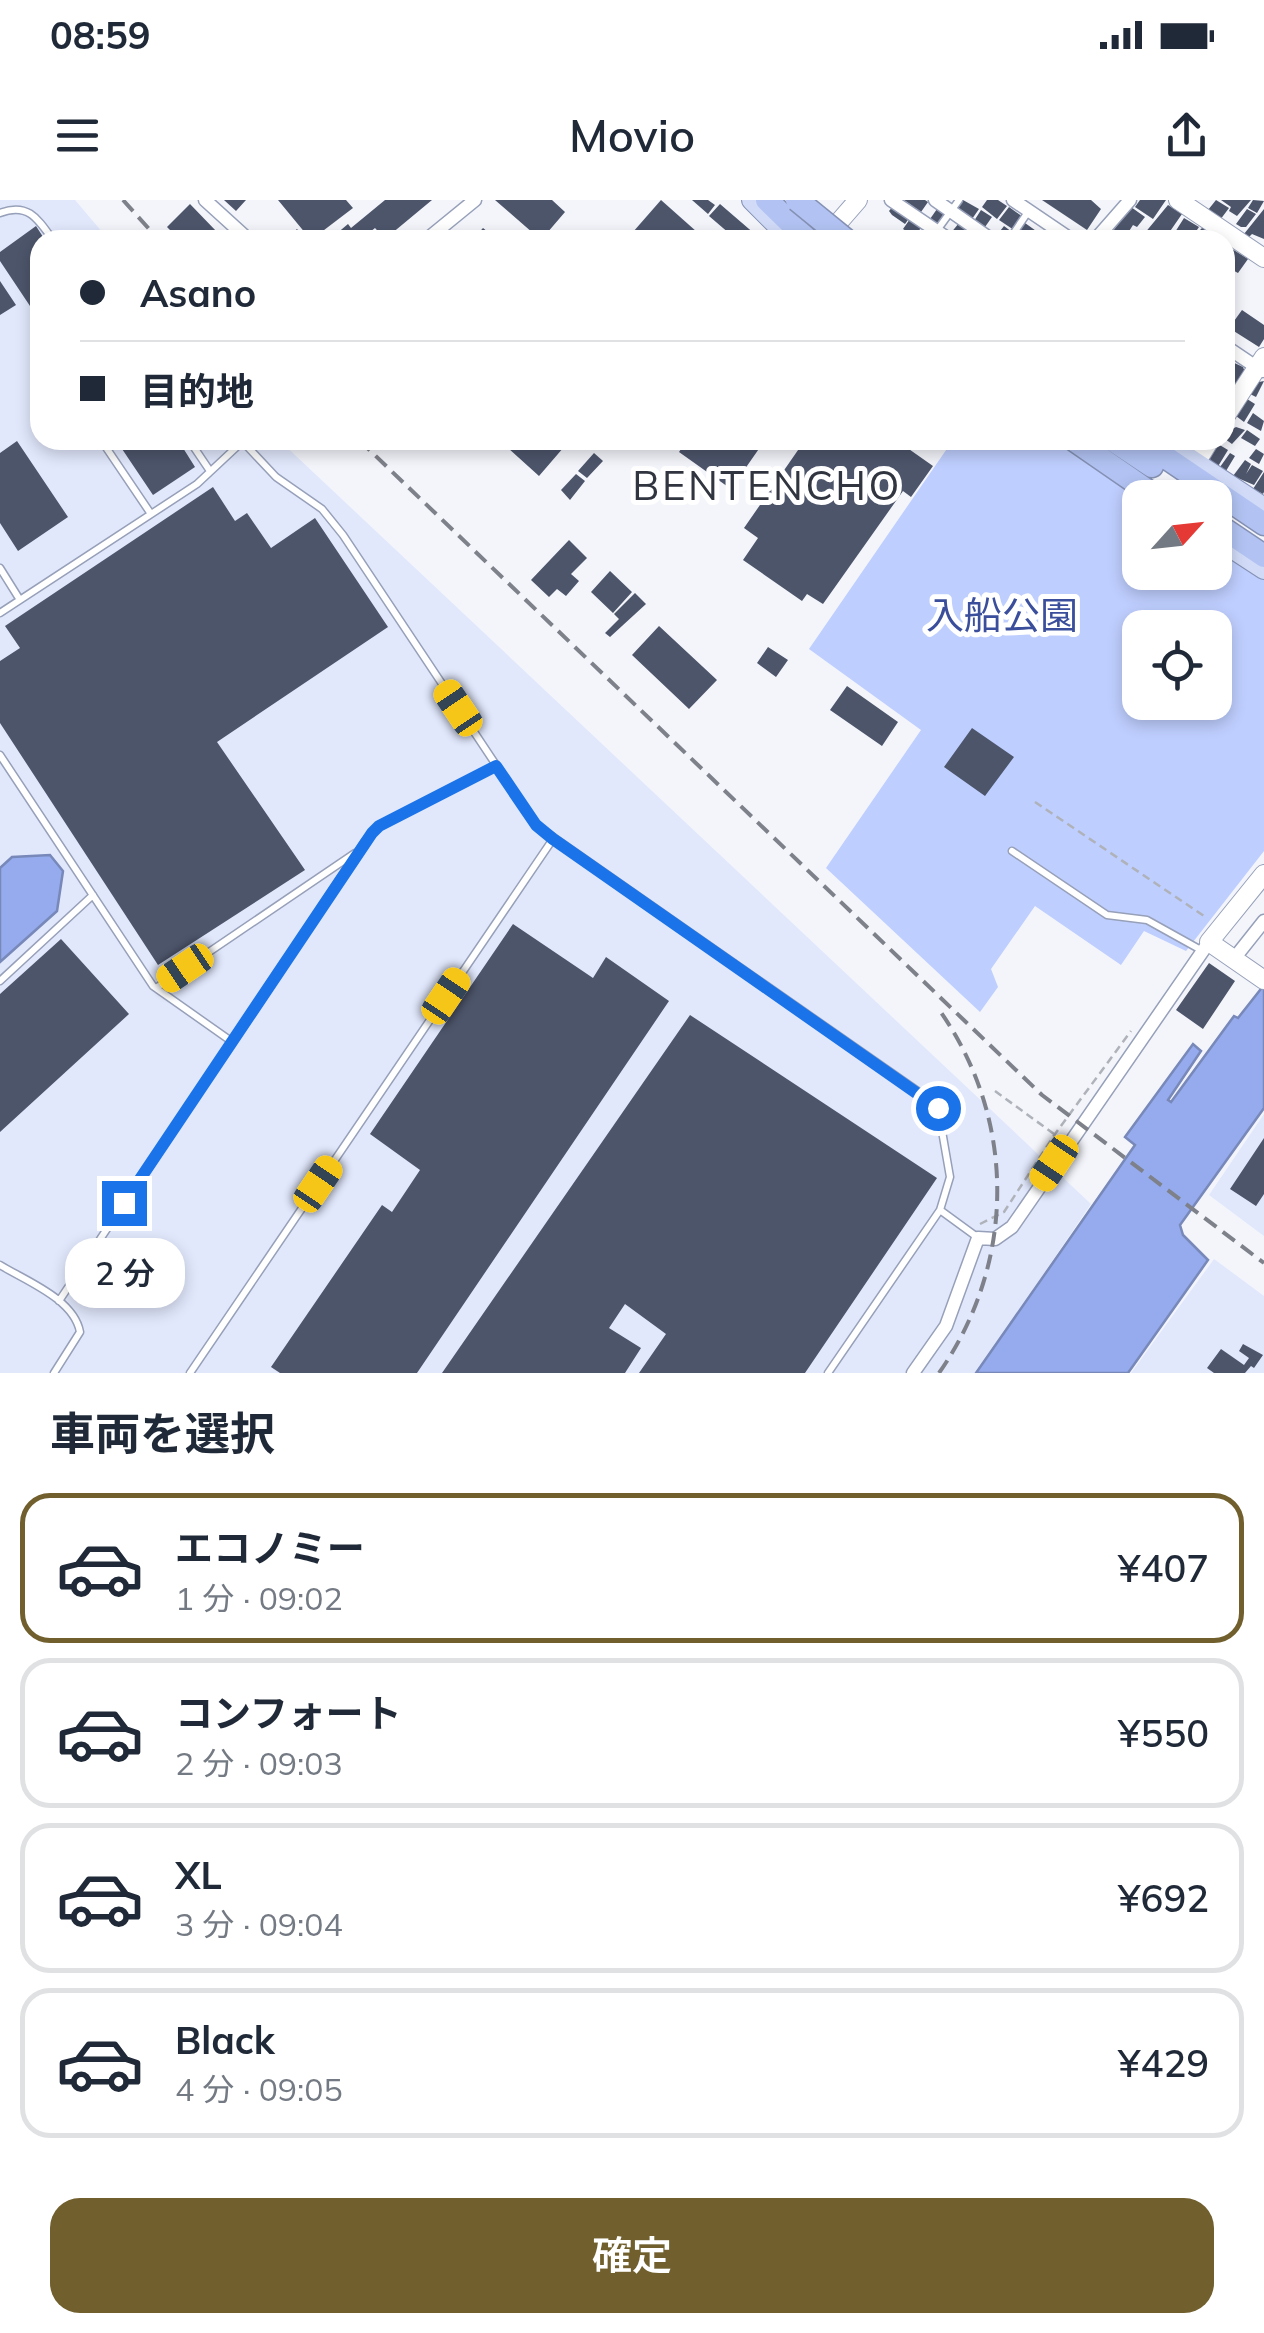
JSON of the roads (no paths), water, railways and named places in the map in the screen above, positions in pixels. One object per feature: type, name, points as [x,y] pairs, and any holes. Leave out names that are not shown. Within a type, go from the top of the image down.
[{"type":"highway","points":[[767,200],[798,230]]},
{"type":"highway","points":[[797,200],[834,230]]},
{"type":"highway","points":[[1087,450],[1131,480]]},
{"type":"highway","points":[[1128,450],[1160,480]]},
{"type":"highway","points":[[1130,450],[1174,480]]},
{"type":"highway","points":[[1132,450],[1264,524]]},
{"type":"highway","points":[[1232,519],[1264,540]]},
{"type":"highway","points":[[1232,534],[1264,556]]},
{"type":"highway","points":[[1232,548],[1264,570]]},
{"type":"main road","points":[[752,200],[783,230]]},
{"type":"main road","points":[[810,200],[836,230]]},
{"type":"main road","points":[[1176,450],[1264,508]]},
{"type":"street","points":[[204,200],[238,230]]},
{"type":"street","points":[[438,230],[476,200]]},
{"type":"street","points":[[841,230],[858,200]]},
{"type":"street","points":[[891,200],[927,230]]},
{"type":"street","points":[[934,200],[955,206],[981,230]]},
{"type":"street","points":[[1013,200],[1057,230]]},
{"type":"street","points":[[1104,230],[1130,200]]},
{"type":"street","points":[[1178,200],[1222,230]]},
{"type":"street","points":[[1235,238],[1264,258]]},
{"type":"street","points":[[1235,351],[1262,366],[1235,403]]},
{"type":"street","points":[[1196,462],[1204,450]]},
{"type":"street","points":[[913,1373],[946,1326],[979,1231],[994,1239],[1012,1227],[1205,947],[1264,874]]},
{"type":"street","points":[[1233,960],[1264,921]]},
{"type":"street","points":[[1205,947],[1264,980]]},
{"type":"lane","points":[[937,230],[955,206]]},
{"type":"lane","points":[[0,213],[28,210],[46,230]]},
{"type":"lane","points":[[1016,230],[1029,211]]},
{"type":"lane","points":[[108,450],[151,514]]},
{"type":"lane","points":[[196,450],[210,471]]},
{"type":"lane","points":[[0,613],[151,514],[233,450]]},
{"type":"lane","points":[[251,450],[276,477],[322,509],[343,535],[536,825],[938,1108],[950,1177],[940,1210],[828,1373]]},
{"type":"lane","points":[[0,568],[20,600]]},
{"type":"lane","points":[[0,755],[156,988],[231,1041]]},
{"type":"lane","points":[[59,1300],[360,849],[379,826],[496,766]]},
{"type":"lane","points":[[190,1373],[553,839]]},
{"type":"lane","points":[[156,988],[360,849]]},
{"type":"lane","points":[[1012,852],[1108,914],[1146,920],[1205,947]]},
{"type":"lane","points":[[0,981],[93,896]]},
{"type":"lane","points":[[940,1210],[979,1231]]},
{"type":"lane","points":[[0,1265],[59,1300],[78,1320],[80,1332],[54,1373]]},
{"type":"railway","points":[[123,200],[150,230]]},
{"type":"railway","points":[[369,450],[1042,1095],[1264,1263]]},
{"type":"railway","points":[[939,1373],[964,1330],[982,1286],[993,1239],[997,1192],[994,1145],[983,1098],[965,1054],[940,1011]]},
{"type":"district","name":"BENTENCHO","points":[[767,485]]},
{"type":"park label","name":"入船公園","points":[[1002,615]]}]
